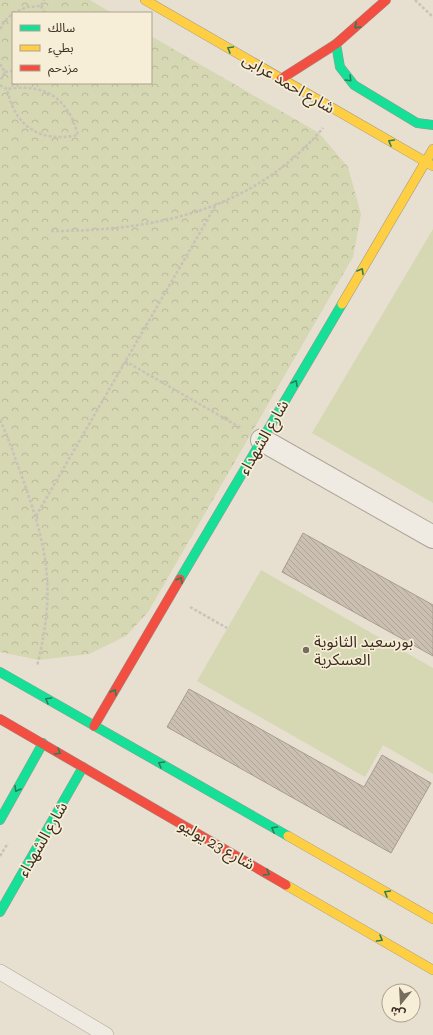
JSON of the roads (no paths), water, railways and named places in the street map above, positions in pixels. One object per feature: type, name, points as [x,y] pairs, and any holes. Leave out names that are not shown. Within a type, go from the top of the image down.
[{"type":"main road","name":"شارع احمد عرابى","points":[[145,0],[429,164]]},
{"type":"main road","points":[[281,79],[336,44],[386,0]]},
{"type":"main road","points":[[336,44],[336,56],[339,67],[354,85],[417,123],[433,125]]},
{"type":"main road","name":"شارع الشهداء","points":[[94,726],[262,440],[429,164],[433,149]]},
{"type":"main road","points":[[0,672],[433,919]]},
{"type":"main road","name":"شارع 23 يوليو","points":[[0,719],[433,970]]},
{"type":"main road","points":[[0,820],[43,743]]},
{"type":"main road","name":"شارع الشهداء","points":[[0,912],[83,767]]},
{"type":"street","points":[[262,440],[433,537]]},
{"type":"lane","points":[[0,972],[106,1035]]},
{"type":"place","name":"بورسعيد الثانوية العسكرية","points":[[306,650]]}]
